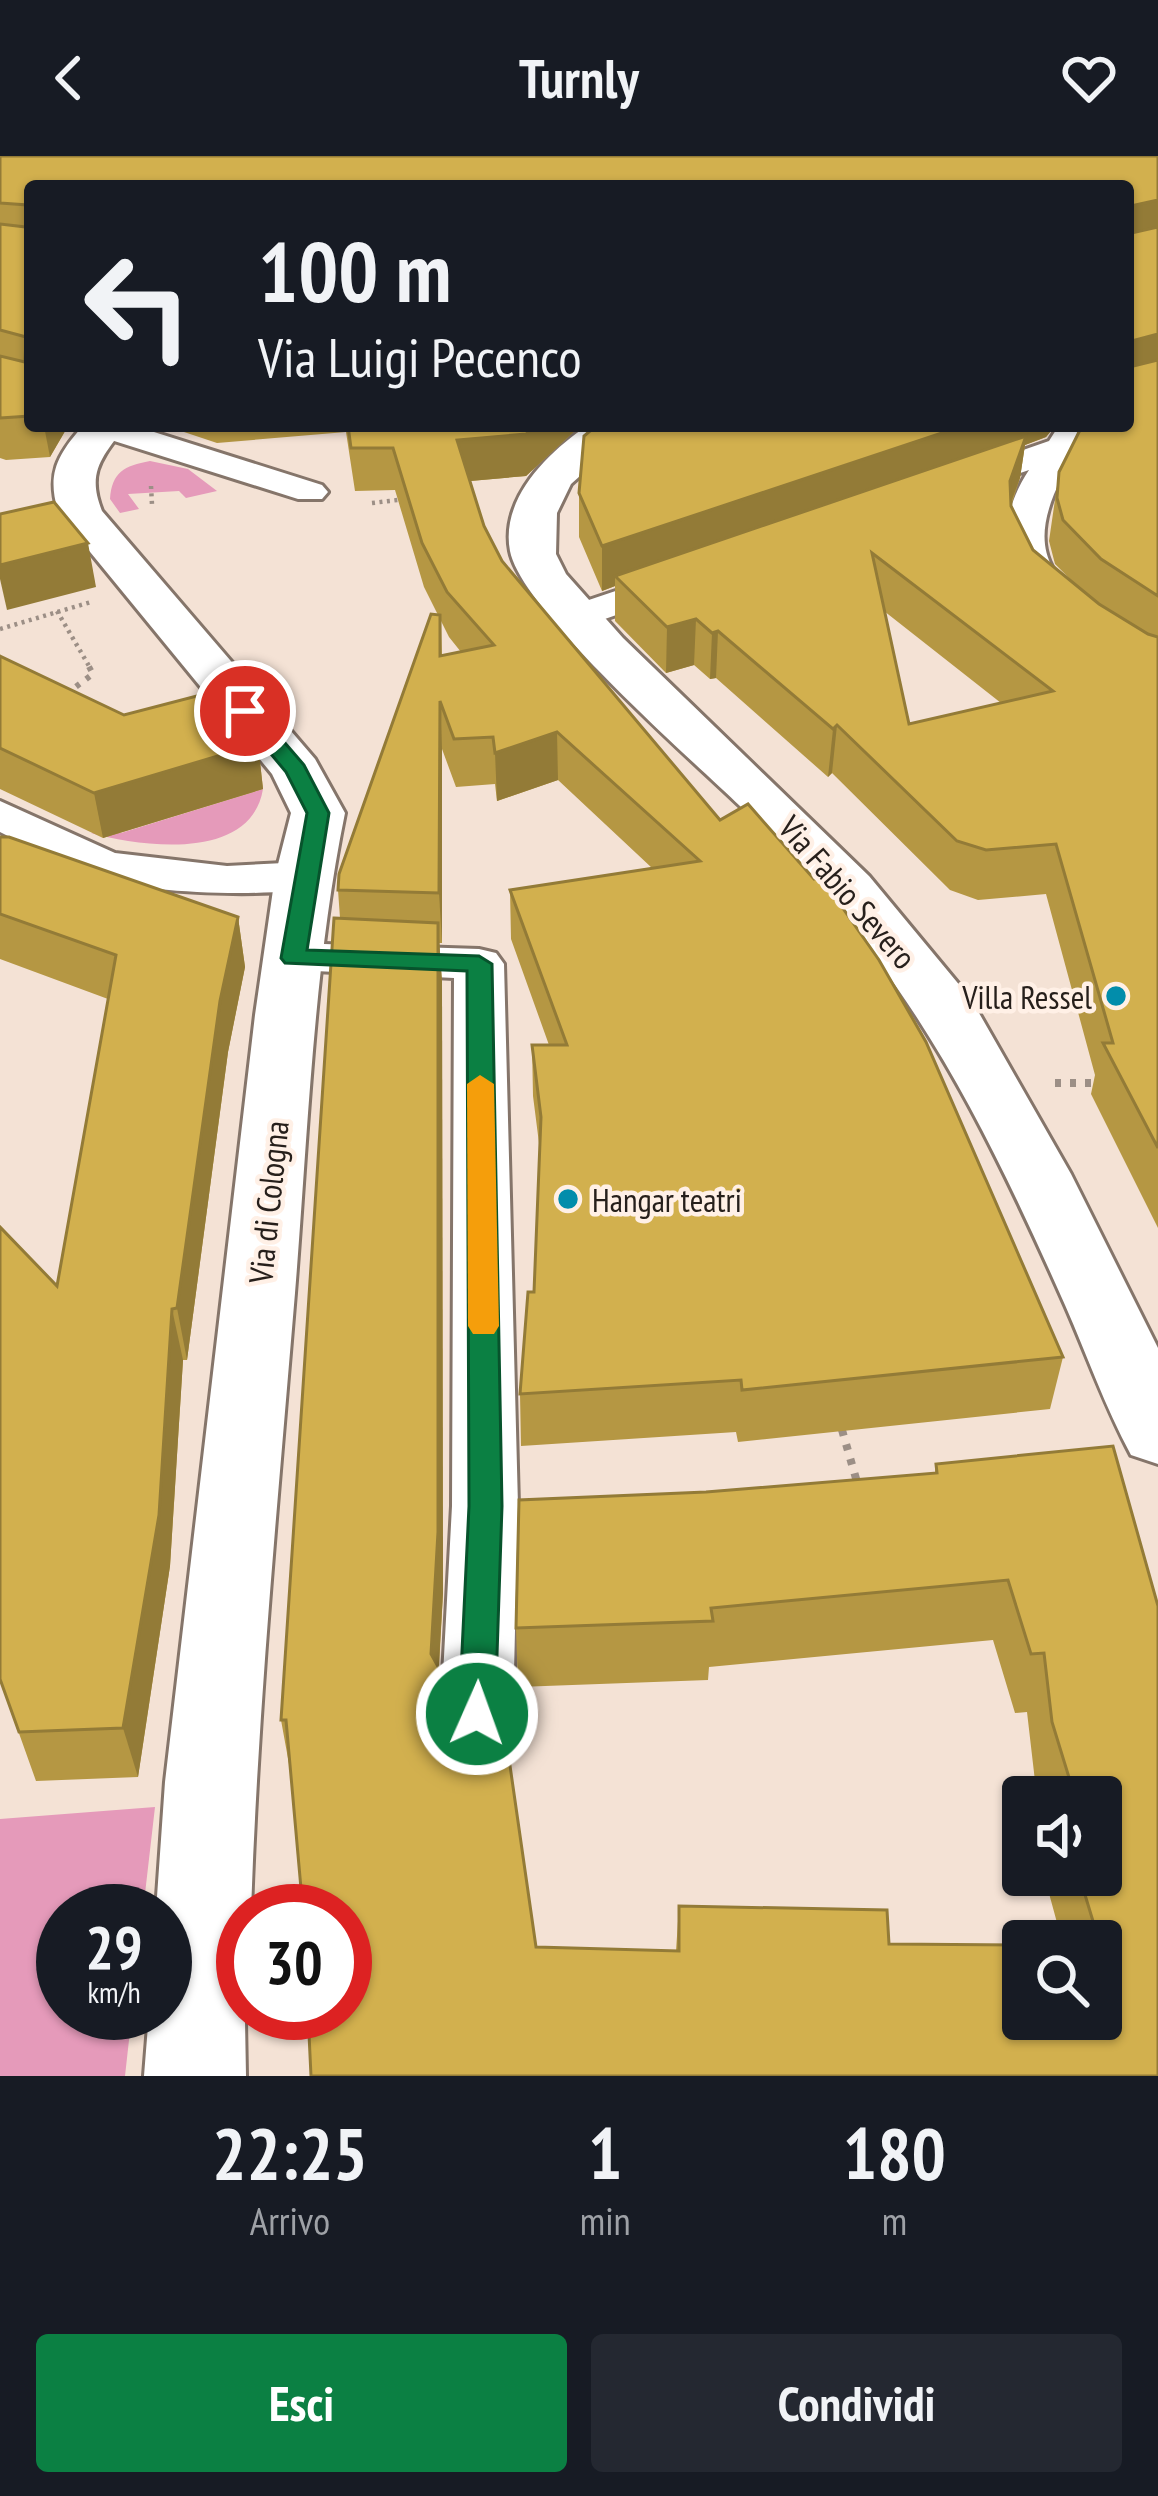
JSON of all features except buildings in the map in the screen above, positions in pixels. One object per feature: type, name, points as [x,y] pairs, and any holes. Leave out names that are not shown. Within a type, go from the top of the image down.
[{"type":"main road","name":"Via di Cologna","points":[[99,432],[76,459],[69,478],[81,514],[309,789],[318,813],[293,958],[210,1782],[195,2076]]},
{"type":"main road","name":"Via Fabio Severo","points":[[607,432],[562,464],[531,525],[534,558],[576,617],[770,805],[887,930],[943,1004],[1029,1156],[1158,1433]]},
{"type":"street","points":[[123,432],[310,492]]},
{"type":"street","points":[[930,493],[1068,437]]},
{"type":"street","points":[[1068,437],[1024,515],[1022,545],[1032,576],[1068,609],[1158,671]]},
{"type":"street","points":[[576,617],[709,571]]},
{"type":"street","points":[[0,814],[104,866],[227,880],[304,876]]},
{"type":"street","points":[[293,958],[479,964],[485,1506],[477,1714]]},
{"type":"path","points":[[372,503],[406,500],[404,490]]},
{"type":"path","points":[[0,629],[98,601]]},
{"type":"path","points":[[57,611],[93,674],[59,700]]},
{"type":"path","points":[[988,1083],[1106,1083]]},
{"type":"path","points":[[842,1430],[856,1482]]},
{"type":"path","points":[[838,1483],[880,1479]]},
{"type":"shaded area","points":[[150,461],[188,469],[217,491],[186,498],[179,491],[128,494],[139,509],[120,513],[110,499],[117,476]]},
{"type":"shaded area","points":[[263,789],[254,812],[238,829],[217,839],[165,844],[91,833],[121,833]]},
{"type":"shaded area","points":[[155,1807],[146,1884],[36,1884],[36,2040],[129,2040],[125,2076],[0,2076],[0,1819]]},
{"type":"slow traffic","points":[[480,1084],[483,1326]]},
{"type":"place","name":"Villa Ressel","points":[[1116,996]]},
{"type":"place","name":"Hangar teatri","points":[[568,1199]]},
{"type":"route","points":[[245,711],[296,770],[318,813],[293,958],[479,964],[485,1506],[477,1714]]}]
